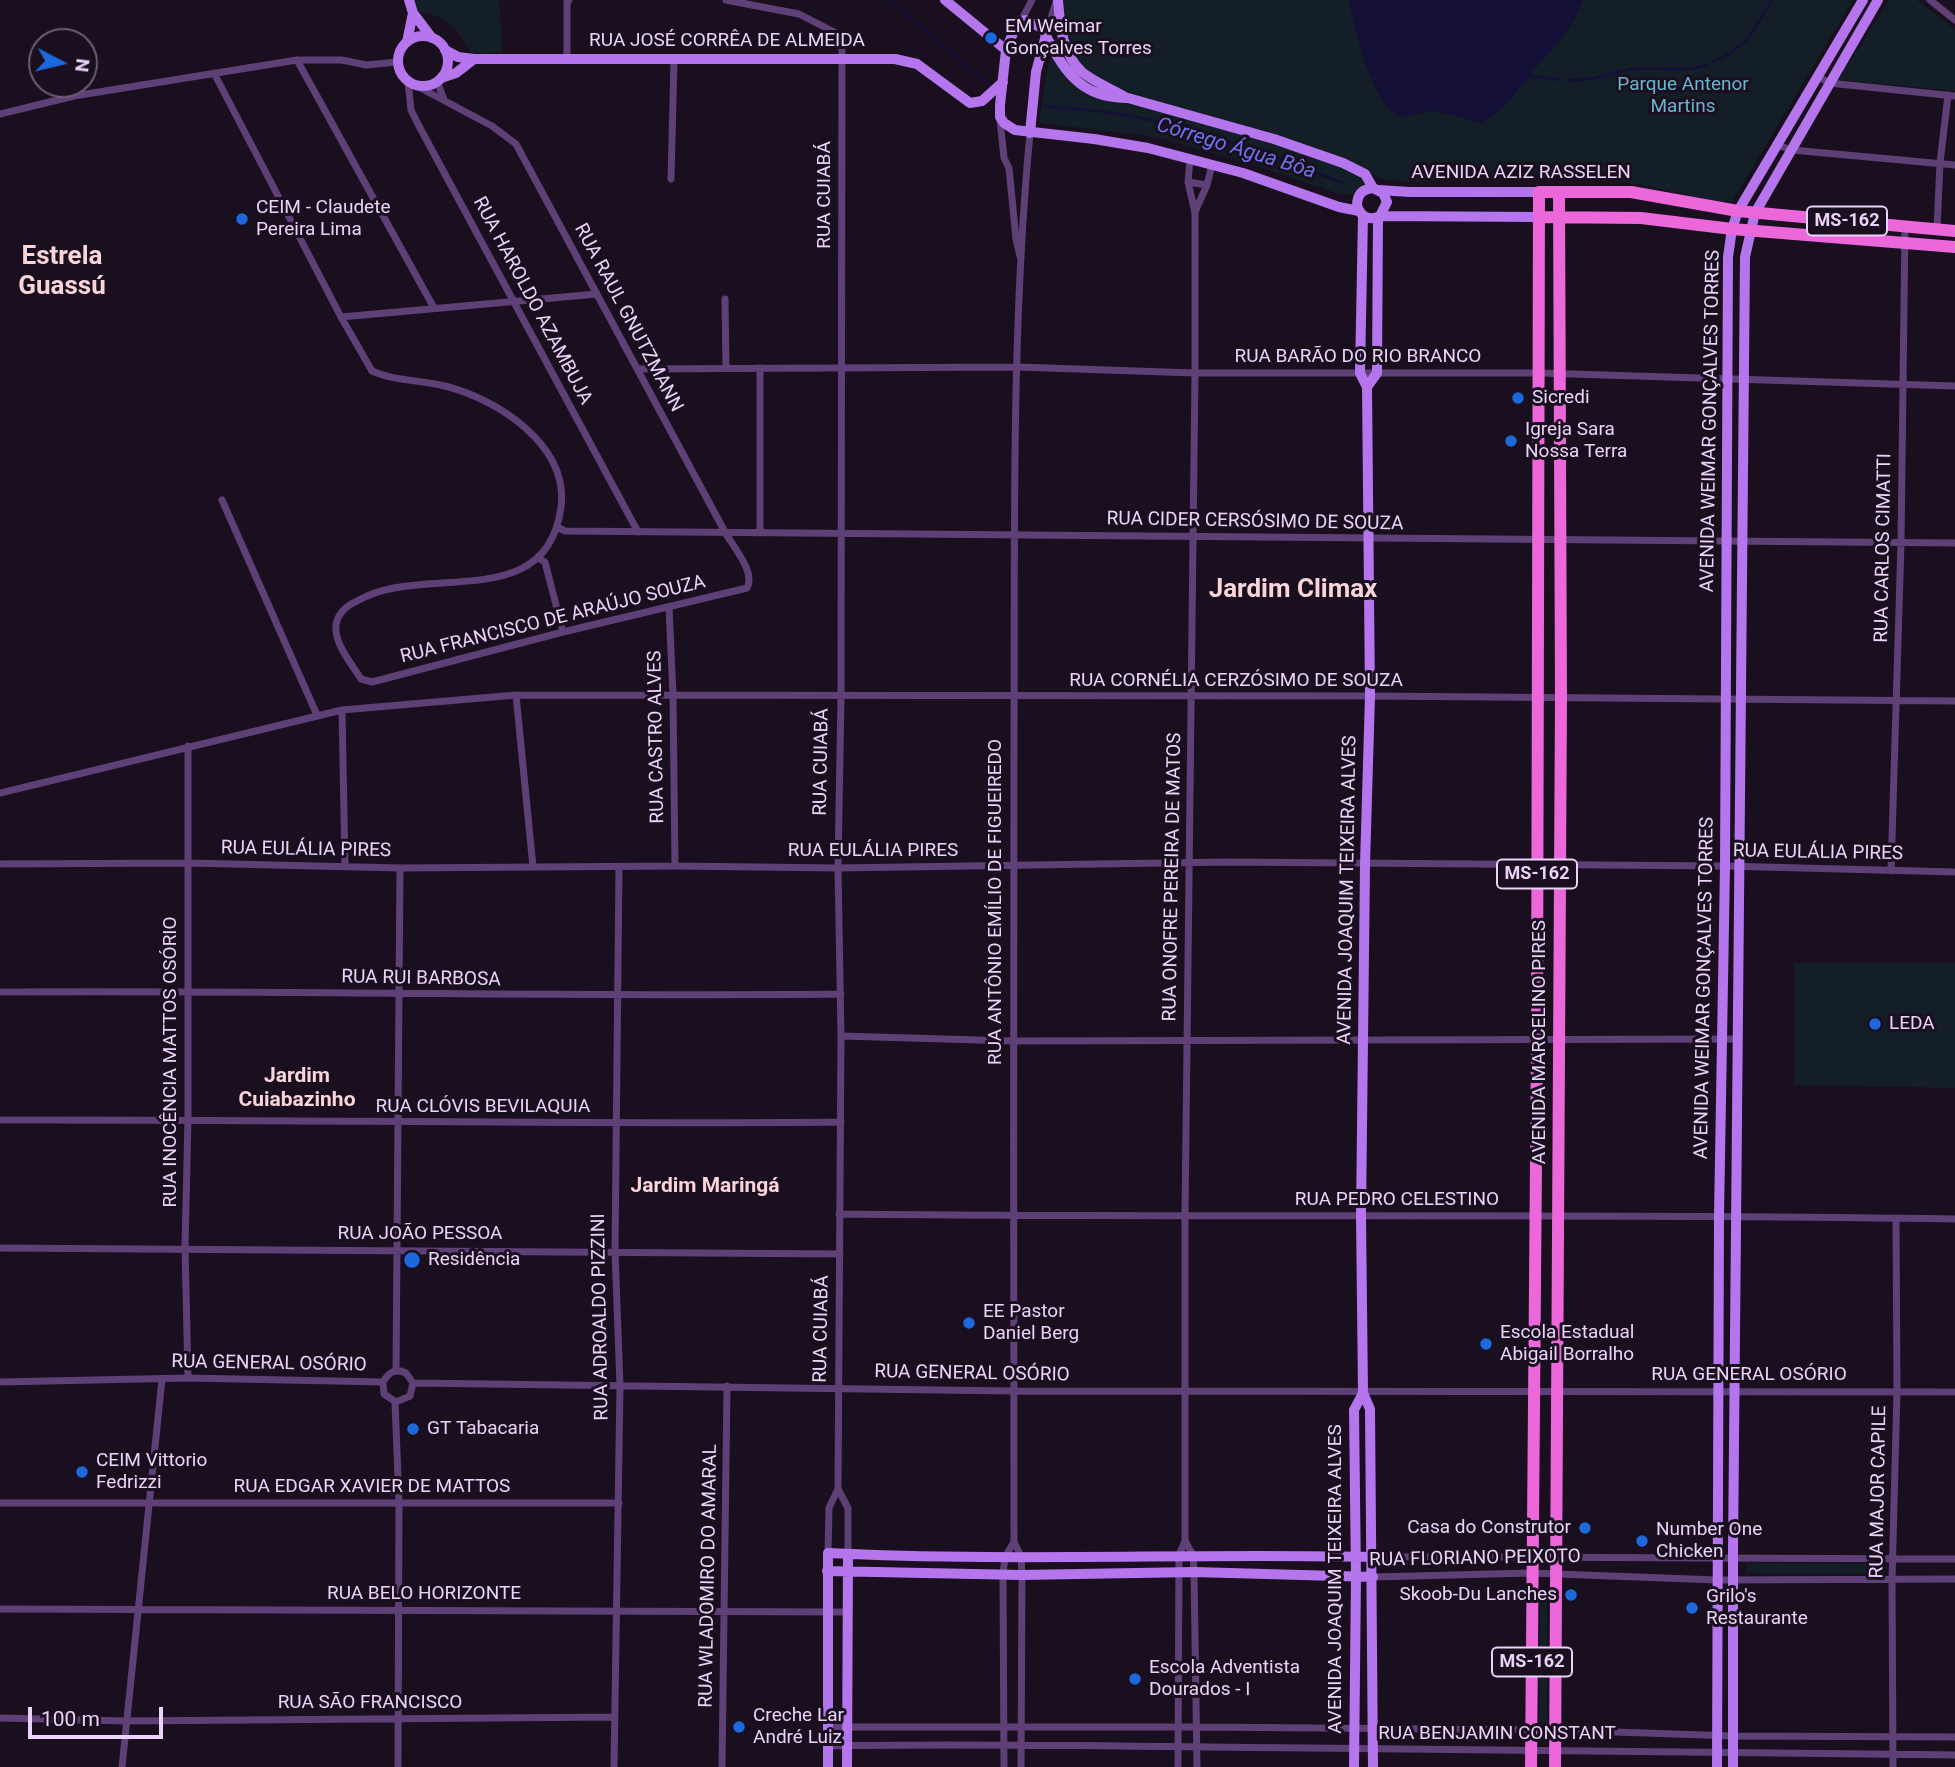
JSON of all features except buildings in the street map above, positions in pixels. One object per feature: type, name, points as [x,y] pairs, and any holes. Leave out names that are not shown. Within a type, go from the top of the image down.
[{"type":"main road","points":[[409,0],[413,13],[445,50],[458,57],[474,59]]},
{"type":"main road","points":[[945,0],[1006,50]]},
{"type":"main road","points":[[1057,0],[1064,45],[1072,59],[1082,72],[1128,98]]},
{"type":"main road","name":"AVENIDA WEIMAR GONÇALVES TORRES","points":[[1717,1767],[1716,1560],[1725,866],[1725,379],[1728,257],[1738,211],[1863,0]]},
{"type":"main road","name":"AVENIDA WEIMAR GONÇALVES TORRES","points":[[1733,1767],[1732,1559],[1745,257],[1755,213],[1878,0]]},
{"type":"main road","points":[[407,42],[413,13]]},
{"type":"main road","points":[[1020,22],[1025,20],[1038,24],[1063,68],[1088,90],[1107,97],[1128,98],[1274,139],[1365,174],[1376,189]]},
{"type":"main road","name":"RUA ANTÔNIO EMÍLIO DE FIGUEIREDO","points":[[1000,117],[1006,50],[1020,22]]},
{"type":"main road","name":"RUA ANTÔNIO EMÍLIO DE FIGUEIREDO","points":[[1030,133],[1036,72],[1046,35]]},
{"type":"main road","points":[[432,38],[419,37],[407,42],[402,48],[398,62],[401,73],[411,82],[425,86],[456,73],[474,59]]},
{"type":"main road","points":[[439,79],[447,65],[445,50]]},
{"type":"main road","name":"RUA JOSÉ CORRÊA DE ALMEIDA","points":[[474,59],[895,59],[917,64],[970,103],[982,101],[1003,81]]},
{"type":"main road","points":[[1000,117],[1015,130],[1134,145],[1212,165],[1286,187],[1370,219],[1539,217]]},
{"type":"main road","points":[[1360,373],[1361,214],[1357,201],[1359,195],[1368,189],[1376,189]]},
{"type":"main road","name":"AVENIDA AZIZ RASSELEN","points":[[1376,189],[1410,192],[1631,192],[1738,211],[1955,231]]},
{"type":"main road","name":"AVENIDA AZIZ RASSELEN","points":[[1376,189],[1383,193],[1387,202],[1379,217]]},
{"type":"main road","name":"AVENIDA MARCELINO PIRES","points":[[1531,1767],[1537,1041],[1539,192]]},
{"type":"main road","name":"AVENIDA MARCELINO PIRES","points":[[1555,1767],[1561,698],[1559,192]]},
{"type":"main road","points":[[1367,387],[1377,373],[1379,217]]},
{"type":"main road","name":"MS-162","points":[[1539,217],[1641,218],[1732,229],[1955,247]]},
{"type":"main road","points":[[1361,355],[1377,355]]},
{"type":"main road","name":"AVENIDA JOAQUIM TEIXEIRA ALVES","points":[[1360,373],[1367,387],[1369,538],[1370,696],[1361,1215],[1363,1393],[1370,1409],[1373,1767]]},
{"type":"main road","name":"AVENIDA JOAQUIM TEIXEIRA ALVES","points":[[1354,1767],[1354,1410],[1363,1393]]},
{"type":"main road","name":"RUA FLORIANO PEIXOTO","points":[[828,1553],[1005,1557],[1373,1557]]},
{"type":"main road","name":"RUA CUIABÁ","points":[[828,1553],[828,1767]]},
{"type":"main road","name":"RUA CUIABÁ","points":[[847,1767],[848,1554]]},
{"type":"main road","name":"RUA FLORIANO PEIXOTO","points":[[827,1571],[1022,1575],[1195,1572],[1373,1577]]},
{"type":"street","points":[[567,59],[568,0]]},
{"type":"street","name":"RUA CUIABÁ","points":[[726,0],[799,14],[842,36],[842,534],[838,868],[841,994],[839,1389],[838,1489],[829,1508],[828,1553]]},
{"type":"street","name":"RUA ANTÔNIO EMÍLIO DE FIGUEIREDO","points":[[1020,22],[1032,0]]},
{"type":"street","name":"RUA ANTÔNIO EMÍLIO DE FIGUEIREDO","points":[[1046,35],[1057,0]]},
{"type":"street","points":[[1930,0],[1955,20]]},
{"type":"street","points":[[297,60],[434,309]]},
{"type":"street","points":[[0,114],[74,96],[297,60],[342,60],[366,65],[398,62]]},
{"type":"street","points":[[671,179],[674,61]]},
{"type":"street","points":[[214,73],[372,371],[446,386],[461,392],[507,414],[527,428],[548,455],[561,482],[561,505],[557,527],[538,558],[545,562],[563,632]]},
{"type":"street","points":[[1819,77],[1829,83],[1952,95],[1940,163],[1937,229]]},
{"type":"street","points":[[439,79],[444,101]]},
{"type":"street","name":"RUA RAUL GNUTZMANN","points":[[411,82],[492,126],[516,144],[724,533],[750,575],[750,583]]},
{"type":"street","name":"RUA HAROLDO AZAMBUJA","points":[[411,82],[411,110],[638,531]]},
{"type":"street","name":"RUA ANTÔNIO EMÍLIO DE FIGUEIREDO","points":[[1000,117],[1021,263]]},
{"type":"street","name":"RUA ANTÔNIO EMÍLIO DE FIGUEIREDO","points":[[1021,1767],[1022,1575],[1021,1556],[1014,1542],[1013,1391],[1014,697],[1018,367],[1021,263],[1030,133]]},
{"type":"street","points":[[1777,145],[1792,150],[1955,165]]},
{"type":"street","name":"RUA ONOFRE PEREIRA DE MATOS","points":[[1178,1767],[1180,1555],[1185,1541],[1185,1215],[1195,373],[1195,213],[1188,182],[1190,159]]},
{"type":"street","name":"RUA ONOFRE PEREIRA DE MATOS","points":[[1195,213],[1212,165]]},
{"type":"street","points":[[1188,182],[1207,185]]},
{"type":"street","name":"RUA CARLOS CIMATTI","points":[[1891,871],[1901,543],[1905,226]]},
{"type":"street","points":[[341,317],[597,294]]},
{"type":"street","points":[[725,299],[726,368]]},
{"type":"street","name":"RUA BARÃO DO RIO BRANCO","points":[[638,369],[1018,367],[1195,373],[1540,373],[1955,386]]},
{"type":"street","points":[[760,368],[760,533]]},
{"type":"street","points":[[222,500],[317,715]]},
{"type":"street","name":"RUA CIDER CERSÓSIMO DE SOUZA","points":[[557,527],[565,531],[724,533],[1955,543]]},
{"type":"street","name":"RUA FRANCISCO DE ARAÚJO SOUZA","points":[[538,558],[522,570],[508,575],[381,591],[343,610],[336,622],[336,636],[361,679],[372,682],[747,588],[750,583]]},
{"type":"street","name":"RUA CASTRO ALVES","points":[[669,607],[675,866]]},
{"type":"street","points":[[516,695],[533,867]]},
{"type":"street","name":"RUA CORNÉLIA CERZÓSIMO DE SOUZA","points":[[0,793],[342,709],[516,695],[1370,696],[1955,701]]},
{"type":"street","points":[[342,709],[345,866]]},
{"type":"street","name":"RUA INOCÊNCIA MATTOS OSÓRIO","points":[[188,746],[188,1119],[185,1247],[188,1378]]},
{"type":"street","name":"RUA EULÁLIA PIRES","points":[[0,864],[838,868],[1189,863],[1560,864],[1955,872]]},
{"type":"street","name":"RUA ADROALDO PIZZINI","points":[[614,1767],[620,1385],[615,1251],[619,867]]},
{"type":"street","points":[[383,1382],[384,1394],[395,1402],[401,1402],[410,1396],[413,1383],[406,1373],[396,1370],[400,868]]},
{"type":"street","name":"RUA RUI BARBOSA","points":[[0,992],[188,991],[617,996],[841,994]]},
{"type":"street","points":[[841,1036],[1013,1041],[1738,1039]]},
{"type":"street","name":"RUA CLÓVIS BEVILAQUIA","points":[[0,1120],[188,1119],[615,1124],[841,1122]]},
{"type":"street","name":"RUA PEDRO CELESTINO","points":[[839,1214],[1535,1217],[1736,1215],[1955,1220]]},
{"type":"street","name":"RUA MAJOR CAPILE","points":[[1893,1767],[1896,1219]]},
{"type":"street","name":"RUA JOÃO PESSOA","points":[[0,1248],[185,1247],[840,1254]]},
{"type":"street","name":"RUA GENERAL OSÓRIO","points":[[0,1382],[188,1378],[383,1382],[387,1375],[396,1370]]},
{"type":"street","points":[[122,1767],[162,1379]]},
{"type":"street","name":"RUA GENERAL OSÓRIO","points":[[413,1383],[1013,1391],[1955,1392]]},
{"type":"street","name":"RUA WLADOMIRO DO AMARAL","points":[[722,1767],[727,1386]]},
{"type":"street","points":[[395,1402],[399,1502],[398,1767]]},
{"type":"street","name":"RUA CUIABÁ","points":[[838,1489],[848,1508],[848,1554]]},
{"type":"street","name":"RUA EDGAR XAVIER DE MATTOS","points":[[0,1503],[619,1503]]},
{"type":"street","name":"RUA ONOFRE PEREIRA DE MATOS","points":[[1185,1541],[1193,1555],[1195,1572],[1197,1767]]},
{"type":"street","points":[[1003,1767],[1003,1574],[1005,1557],[1014,1542]]},
{"type":"street","name":"RUA FLORIANO PEIXOTO","points":[[1373,1557],[1955,1559]]},
{"type":"street","name":"RUA FLORIANO PEIXOTO","points":[[1373,1577],[1531,1573],[1717,1580],[1955,1579]]},
{"type":"street","name":"RUA BELO HORIZONTE","points":[[0,1609],[848,1612]]},
{"type":"street","name":"RUA SÃO FRANCISCO","points":[[0,1718],[126,1721],[614,1717]]},
{"type":"street","name":"RUA BENJAMIN CONSTANT","points":[[828,1727],[1556,1730],[1734,1736],[1955,1737]]},
{"type":"street","name":"RUA BENJAMIN CONSTANT","points":[[828,1746],[1555,1749],[1734,1754],[1955,1755]]},
{"type":"green space","points":[[414,0],[499,0],[503,52],[472,54],[450,25],[435,16],[417,12]]},
{"type":"green space","name":"Parque Antenor Martins","points":[[1065,0],[1853,0],[1732,202],[1713,201],[1634,183],[1575,177],[1415,182],[1385,180],[1366,172],[1360,174],[1365,183],[1349,195],[1339,194],[1255,165],[1156,137],[1039,123],[1047,72]]},
{"type":"green space","points":[[1889,0],[1917,0],[1955,29],[1955,91],[1838,80]]},
{"type":"green space","name":"LEDA","points":[[1794,963],[1955,963],[1955,1088],[1794,1085]]},
{"type":"green space","points":[[1747,1563],[1886,1564],[1885,1574],[1747,1573]]},
{"type":"green space","points":[[1540,1591],[1547,1591],[1547,1724],[1539,1724]]},
{"type":"shaded area","points":[[1349,0],[1583,0],[1570,27],[1559,41],[1506,104],[1481,123],[1433,111],[1401,116],[1391,111],[1382,100],[1366,66]]},
{"type":"waterway","name":"Córrego Água Bôa","points":[[889,0],[993,88]]},
{"type":"waterway","points":[[1713,62],[1729,54],[1748,39],[1772,0]]},
{"type":"waterway","points":[[1568,80],[1585,80],[1634,69],[1689,69],[1707,65]]},
{"type":"waterway","points":[[1530,76],[1561,80]]},
{"type":"waterway","name":"Córrego Água Bôa","points":[[1045,106],[1116,113],[1209,135],[1343,183]]},
{"type":"waterway","name":"Córrego Água Bôa","points":[[1400,198],[1494,197]]},
{"type":"place","name":"EM Weimar Gonçalves Torres","points":[[991,38]]},
{"type":"place","name":"CEIM - Claudete Pereira Lima","points":[[242,219]]},
{"type":"place","name":"Sicredi","points":[[1518,398]]},
{"type":"place","name":"Igreja Sara Nossa Terra","points":[[1511,441]]},
{"type":"place","name":"LEDA","points":[[1875,1024]]},
{"type":"place","name":"Residência","points":[[412,1260]]},
{"type":"place","name":"EE Pastor Daniel Berg","points":[[969,1323]]},
{"type":"place","name":"Escola Estadual Abigail Borralho","points":[[1486,1344]]},
{"type":"place","name":"GT Tabacaria","points":[[413,1429]]},
{"type":"place","name":"CEIM Vittorio Fedrizzi","points":[[82,1472]]},
{"type":"place","name":"Casa do Construtor","points":[[1585,1528]]},
{"type":"place","name":"Number One Chicken","points":[[1642,1541]]},
{"type":"place","name":"Skoob-Du Lanches","points":[[1571,1595]]},
{"type":"place","name":"Grilo's Restaurante","points":[[1692,1608]]},
{"type":"place","name":"Escola Adventista Dourados - I","points":[[1135,1679]]},
{"type":"place","name":"Creche Lar André Luiz","points":[[739,1727]]},
{"type":"district","name":"Estrela Guassú","points":[[62,272]]},
{"type":"district","name":"Jardim Climax","points":[[1293,590]]},
{"type":"district","name":"Jardim Cuiabazinho","points":[[297,1089]]},
{"type":"district","name":"Jardim Maringá","points":[[705,1187]]}]
